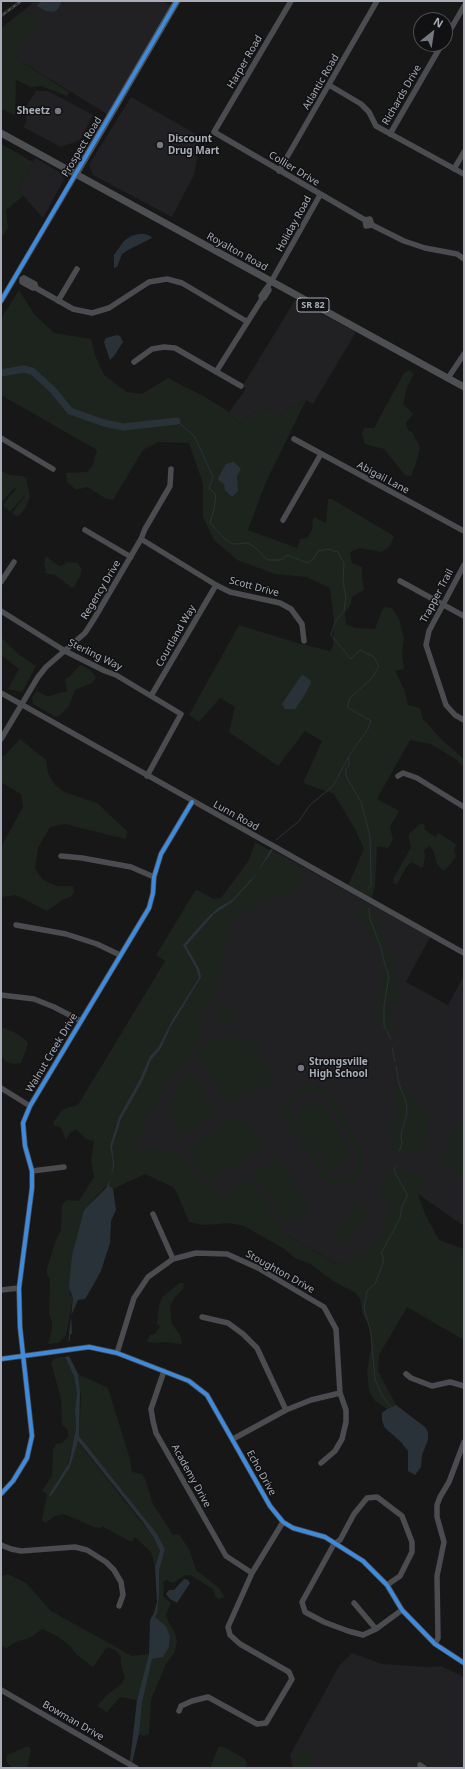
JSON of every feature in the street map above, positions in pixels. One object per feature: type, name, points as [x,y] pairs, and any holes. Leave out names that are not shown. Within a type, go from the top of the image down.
[{"type":"main road","name":"Prospect Road","points":[[76,174],[177,1]]},
{"type":"main road","name":"Royalton Road","points":[[1,132],[270,285],[464,387]]},
{"type":"street","name":"Harper Road","points":[[214,132],[291,1]]},
{"type":"street","name":"Atlantic Road","points":[[279,171],[378,1]]},
{"type":"street","points":[[453,25],[464,6]]},
{"type":"street","name":"Richards Drive","points":[[390,134],[437,52]]},
{"type":"street","points":[[329,85],[361,104],[369,112],[376,126],[464,174]]},
{"type":"street","name":"Collier Drive","points":[[214,132],[320,195],[365,220],[370,219],[372,225],[410,243],[425,248],[457,254],[464,259]]},
{"type":"street","points":[[454,169],[464,152]]},
{"type":"street","name":"Prospect Road","points":[[1,301],[19,277],[76,174]]},
{"type":"street","name":"Holiday Road","points":[[216,372],[246,322],[262,299],[261,296],[270,285],[320,195]]},
{"type":"street","points":[[58,301],[77,269]]},
{"type":"street","points":[[19,277],[35,284],[36,288],[76,311],[88,313],[97,313],[109,308],[149,282],[167,279],[177,281],[187,286],[246,322]]},
{"type":"street","points":[[134,362],[152,349],[170,347],[184,352],[241,386]]},
{"type":"street","points":[[448,378],[464,354]]},
{"type":"street","points":[[1,438],[53,469]]},
{"type":"street","name":"Abigail Lane","points":[[294,439],[464,531]]},
{"type":"street","points":[[283,520],[321,454]]},
{"type":"street","name":"Regency Drive","points":[[1,739],[42,672],[85,633],[131,557],[145,529],[170,486],[171,469]]},
{"type":"street","points":[[85,530],[131,557]]},
{"type":"street","name":"Scott Drive","points":[[141,539],[230,592],[280,603],[291,609],[302,624],[304,641]]},
{"type":"street","points":[[1,582],[14,562]]},
{"type":"street","name":"Trapper Trail","points":[[464,565],[429,631],[426,645],[446,705],[455,715],[464,720]]},
{"type":"street","points":[[400,581],[464,616]]},
{"type":"street","name":"Courtland Way","points":[[151,696],[216,585]]},
{"type":"street","name":"Sterling Way","points":[[1,611],[66,651],[116,675],[181,714],[147,776]]},
{"type":"street","name":"Lunn Road","points":[[1,693],[192,802],[464,953]]},
{"type":"street","points":[[398,776],[403,773],[417,778],[464,807]]},
{"type":"street","name":"Walnut Creek Drive","points":[[1,1494],[14,1481],[27,1458],[32,1436],[20,1327],[19,1288],[32,1188],[32,1171],[25,1146],[23,1123],[30,1106],[149,908],[153,893],[154,877],[161,854],[192,802]]},
{"type":"street","points":[[61,856],[82,858],[124,866],[154,877]]},
{"type":"street","points":[[16,925],[66,934],[97,944],[120,955]]},
{"type":"street","points":[[1,994],[34,999],[81,1020]]},
{"type":"street","points":[[1,1088],[30,1106]]},
{"type":"street","points":[[32,1171],[64,1167]]},
{"type":"street","points":[[153,1214],[173,1259]]},
{"type":"street","name":"Stoughton Drive","points":[[117,1353],[134,1298],[148,1277],[173,1259],[196,1253],[226,1254],[258,1268],[324,1307],[336,1329],[340,1393],[346,1410],[346,1422],[342,1439],[335,1451],[321,1463]]},
{"type":"street","points":[[1,1290],[19,1288]]},
{"type":"street","points":[[202,1317],[228,1323],[243,1334],[257,1348],[286,1410]]},
{"type":"street","name":"Echo Drive","points":[[1,1359],[89,1347],[117,1353],[189,1381],[207,1395],[270,1506],[283,1522],[293,1528],[325,1537],[363,1561],[387,1585],[402,1610],[435,1644],[464,1663]]},
{"type":"street","name":"Academy Drive","points":[[164,1371],[151,1409],[156,1433],[226,1556],[252,1573]]},
{"type":"street","points":[[406,1374],[411,1378],[432,1386],[450,1382],[464,1386]]},
{"type":"street","points":[[233,1439],[286,1410],[311,1400],[340,1393]]},
{"type":"street","points":[[435,1644],[438,1638],[437,1576],[444,1542],[437,1518],[437,1505],[449,1482],[464,1442]]},
{"type":"street","points":[[387,1585],[400,1576],[412,1552],[412,1542],[402,1516],[377,1497],[367,1498],[354,1514],[340,1540],[334,1544],[302,1602],[305,1612],[348,1632],[363,1635],[376,1629],[402,1610]]},
{"type":"street","points":[[179,1711],[181,1706],[192,1701],[208,1698],[257,1724],[266,1723],[292,1679],[289,1672],[240,1644],[230,1635],[228,1627],[252,1573],[283,1522]]},
{"type":"street","points":[[1,1546],[22,1551],[75,1548],[87,1550],[106,1562],[114,1570],[121,1582],[123,1596],[119,1606]]},
{"type":"street","points":[[354,1603],[376,1629]]},
{"type":"street","name":"Bowman Drive","points":[[1,1690],[136,1768]]},
{"type":"shaded area","points":[[35,1],[163,1],[171,6],[107,114],[14,57],[39,19],[23,11]]},
{"type":"shaded area","points":[[41,1],[62,1],[58,9],[54,12],[46,11],[37,6]]},
{"type":"shaded area","points":[[23,11],[40,19],[14,57],[69,92],[67,96],[41,86],[31,87],[16,80],[15,115],[1,109],[1,28]]},
{"type":"shaded area","points":[[36,91],[48,91],[93,115],[80,140],[61,147],[23,127],[27,121],[24,109]]},
{"type":"shaded area","points":[[131,97],[201,137],[194,175],[172,217],[93,175],[89,165]]},
{"type":"shaded area","points":[[1,144],[33,162],[18,190],[23,196],[6,210],[8,228],[1,238]]},
{"type":"shaded area","points":[[35,158],[61,173],[64,179],[43,218],[18,190]]},
{"type":"shaded area","points":[[145,234],[152,238],[122,254],[117,267],[114,268],[114,255],[124,241],[131,236]]},
{"type":"shaded area","points":[[19,290],[34,314],[54,333],[91,339],[95,355],[104,375],[127,392],[142,394],[168,378],[205,397],[229,412],[239,423],[263,406],[279,417],[288,409],[306,400],[266,482],[248,530],[297,548],[300,539],[307,538],[313,528],[312,522],[314,517],[326,523],[328,499],[332,499],[394,536],[390,546],[382,552],[360,548],[350,552],[352,563],[362,567],[364,590],[352,597],[351,604],[345,613],[346,624],[356,628],[375,629],[382,610],[385,607],[392,608],[399,619],[404,638],[402,655],[404,669],[395,671],[404,689],[408,705],[420,708],[423,719],[442,740],[464,759],[464,767],[454,758],[431,744],[410,740],[377,799],[399,811],[390,827],[393,840],[388,848],[377,846],[375,886],[372,898],[348,885],[364,849],[355,829],[334,794],[303,783],[322,741],[305,731],[278,766],[229,732],[235,707],[220,698],[199,722],[189,715],[239,625],[297,643],[330,651],[333,646],[334,620],[330,588],[307,577],[275,574],[237,560],[214,540],[203,517],[203,484],[189,443],[158,442],[143,450],[113,500],[105,498],[87,487],[76,490],[67,482],[66,473],[87,472],[93,465],[97,450],[1,395],[1,319]]},
{"type":"shaded area","points":[[295,300],[356,332],[313,404],[306,400],[288,409],[279,417],[263,406],[239,423],[229,412],[246,389],[242,387]]},
{"type":"shaded area","points":[[117,335],[120,336],[123,342],[110,360],[104,342],[106,338]]},
{"type":"shaded area","points":[[410,370],[414,374],[407,387],[403,404],[413,414],[406,423],[408,430],[412,432],[420,447],[411,476],[405,475],[384,449],[365,444],[362,433],[364,428],[374,428],[404,373]]},
{"type":"shaded area","points":[[234,462],[241,469],[237,476],[238,491],[232,497],[225,490],[224,484],[218,480],[226,464]]},
{"type":"shaded area","points":[[1,471],[9,475],[22,476],[26,478],[30,496],[26,507],[20,515],[17,516],[12,513],[25,496],[23,494],[24,496],[10,512],[3,505],[16,489],[14,488],[1,503]]},
{"type":"shaded area","points":[[46,556],[59,566],[64,565],[66,562],[78,563],[82,569],[74,587],[71,587],[55,575],[44,573],[46,571],[44,563]]},
{"type":"shaded area","points":[[1,637],[18,654],[36,666],[22,692],[8,689],[19,669],[1,655]]},
{"type":"shaded area","points":[[80,665],[90,670],[96,677],[92,683],[75,690],[69,706],[59,716],[56,717],[33,704],[32,697],[37,691],[49,696],[67,691],[65,679],[69,677]]},
{"type":"shaded area","points":[[303,675],[310,680],[311,683],[295,709],[285,709],[282,704]]},
{"type":"shaded area","points":[[20,739],[46,760],[48,773],[54,784],[64,792],[97,803],[127,831],[126,839],[65,824],[50,827],[38,848],[35,869],[43,880],[56,886],[73,886],[74,891],[71,897],[64,899],[47,911],[16,895],[1,897],[1,847],[23,807],[21,794],[1,782],[1,757],[4,756]]},
{"type":"shaded area","points":[[421,823],[425,825],[424,829],[436,837],[438,833],[456,844],[454,850],[456,856],[449,866],[443,871],[437,864],[434,852],[430,846],[424,850],[425,857],[423,867],[420,867],[412,862],[407,866],[397,884],[393,883],[394,878],[411,847],[409,834]]},
{"type":"shaded area","points":[[255,842],[302,869],[303,882],[295,890],[286,891],[239,915],[231,924],[221,953],[220,980],[215,993],[200,1017],[200,1037],[192,1050],[191,1061],[181,1067],[168,1080],[133,1145],[142,1149],[158,1148],[181,1155],[201,1183],[224,1195],[247,1179],[254,1184],[286,1235],[337,1264],[361,1255],[371,1248],[393,1209],[383,1198],[379,1188],[391,1168],[400,1169],[428,1180],[418,1194],[425,1214],[439,1240],[464,1249],[464,1340],[407,1307],[379,1355],[378,1371],[396,1405],[387,1409],[375,1401],[369,1391],[367,1371],[371,1348],[370,1326],[363,1315],[360,1299],[356,1293],[333,1281],[310,1264],[295,1258],[283,1248],[244,1226],[230,1223],[204,1225],[189,1222],[173,1187],[145,1174],[113,1189],[107,1185],[84,1210],[72,1255],[70,1295],[73,1298],[66,1335],[59,1343],[48,1344],[52,1330],[52,1321],[49,1314],[50,1280],[47,1274],[47,1268],[56,1240],[61,1230],[62,1205],[67,1200],[79,1201],[94,1177],[91,1161],[94,1141],[86,1139],[76,1129],[70,1133],[66,1140],[61,1128],[53,1125],[54,1121],[63,1109],[78,1105],[165,961],[156,955],[195,891],[197,890],[214,899],[221,898],[249,860]]},
{"type":"shaded area","name":"Strongsville High School","points":[[271,849],[430,937],[406,982],[448,1005],[464,975],[464,1226],[418,1194],[366,1280],[101,1131]]},
{"type":"shaded area","points":[[271,849],[273,850],[258,872]]},
{"type":"shaded area","points":[[257,873],[232,902],[214,914],[186,946],[199,968],[201,977],[170,1028],[161,1048],[151,1060],[142,1082],[121,1119],[112,1147],[114,1165],[111,1177],[113,1163],[110,1146],[119,1117],[140,1079],[150,1056],[158,1048],[173,1019],[199,978],[196,968],[183,945],[207,918],[218,908],[232,900]]},
{"type":"shaded area","points":[[363,906],[373,912],[379,922],[386,948],[395,963],[392,973],[401,1000],[399,1006],[396,1006],[391,1000],[389,1001],[391,1017],[394,1025],[392,1033],[389,1034],[373,1011],[377,1004],[382,1002],[382,959],[379,948],[358,916],[358,910]]},
{"type":"shaded area","points":[[223,1003],[230,1007],[222,1020],[231,1007],[237,1011],[229,1026],[214,1017]]},
{"type":"shaded area","points":[[1,1027],[14,1032],[26,1040],[28,1044],[21,1063],[14,1064],[6,1062],[1,1055]]},
{"type":"shaded area","points":[[214,1037],[244,1037],[256,1045],[276,1081],[227,1104],[195,1053]]},
{"type":"shaded area","points":[[195,1073],[214,1114],[180,1137],[170,1105],[182,1077]]},
{"type":"shaded area","points":[[402,1081],[407,1091],[421,1108],[429,1113],[425,1143],[419,1153],[401,1152],[399,1155],[394,1154],[390,1135],[398,1110],[394,1089],[398,1083]]},
{"type":"shaded area","points":[[308,1085],[317,1086],[328,1093],[362,1150],[364,1158],[363,1171],[357,1179],[350,1183],[337,1185],[323,1179],[280,1108],[285,1105],[288,1097],[295,1090]],"holes":[[[311,1090],[319,1093],[326,1099],[359,1157],[359,1167],[346,1180],[336,1180],[327,1175],[291,1115],[290,1107],[294,1098],[303,1091]]]},
{"type":"shaded area","points":[[320,1100],[353,1156],[330,1172],[294,1115]]},
{"type":"shaded area","points":[[242,1113],[264,1148],[207,1182],[185,1148]]},
{"type":"shaded area","points":[[464,1114],[464,1176],[437,1160]]},
{"type":"shaded area","points":[[279,1157],[310,1209],[284,1224],[253,1173]]},
{"type":"shaded area","points":[[111,1178],[109,1186],[113,1189],[116,1210],[111,1221],[110,1243],[101,1271],[85,1299],[78,1300],[71,1316],[73,1299],[69,1287],[72,1255],[84,1210],[106,1188]]},
{"type":"shaded area","points":[[354,1203],[368,1212],[360,1227],[345,1219]]},
{"type":"shaded area","points":[[342,1221],[350,1225],[347,1233],[351,1226],[358,1230],[348,1246],[333,1237]]},
{"type":"shaded area","points":[[180,1283],[184,1283],[183,1289],[174,1298],[170,1306],[172,1324],[180,1335],[182,1343],[147,1342],[150,1335],[155,1334],[160,1326],[157,1324],[159,1306],[162,1297]]},
{"type":"shaded area","points":[[71,1316],[72,1334],[69,1334]]},
{"type":"shaded area","points":[[69,1356],[78,1374],[80,1391],[79,1436],[157,1534],[165,1549],[159,1571],[159,1595],[157,1613],[155,1617],[166,1626],[170,1636],[169,1647],[163,1657],[152,1659],[142,1703],[139,1734],[132,1763],[130,1761],[137,1700],[149,1654],[150,1620],[157,1602],[155,1567],[160,1551],[154,1538],[142,1521],[78,1441],[70,1467],[51,1496],[49,1495],[69,1463],[76,1428],[75,1409],[77,1393],[74,1376],[65,1357]]},
{"type":"shaded area","points":[[65,1357],[74,1376],[77,1393],[75,1409],[76,1428],[68,1465],[70,1467],[77,1441],[154,1538],[160,1551],[155,1567],[151,1552],[135,1537],[131,1542],[102,1526],[101,1528],[94,1527],[64,1514],[55,1516],[45,1523],[42,1520],[47,1494],[42,1491],[52,1476],[53,1450],[56,1444],[62,1443],[68,1437],[68,1430],[62,1425],[61,1398],[51,1363],[54,1359]]},
{"type":"shaded area","points":[[78,1374],[108,1388],[130,1459],[132,1472],[142,1474],[153,1504],[173,1535],[179,1534],[190,1551],[196,1570],[219,1588],[224,1598],[219,1599],[215,1596],[213,1589],[190,1575],[185,1575],[173,1583],[167,1580],[163,1582],[163,1596],[171,1603],[166,1614],[177,1641],[175,1652],[166,1664],[151,1700],[149,1734],[144,1736],[139,1734],[142,1703],[152,1659],[163,1657],[169,1647],[170,1636],[166,1626],[155,1617],[159,1595],[159,1571],[165,1549],[157,1534],[79,1436],[81,1398]]},
{"type":"shaded area","points":[[396,1405],[425,1427],[428,1432],[428,1440],[422,1455],[421,1467],[415,1475],[408,1471],[408,1451],[401,1442],[385,1428],[382,1421],[382,1413]]},
{"type":"shaded area","points":[[8,1574],[26,1583],[51,1611],[132,1656],[149,1654],[137,1700],[120,1697],[107,1712],[97,1706],[108,1694],[121,1684],[125,1678],[121,1658],[117,1651],[107,1647],[93,1667],[77,1655],[70,1646],[57,1636],[42,1629],[30,1638],[18,1641],[6,1648],[1,1645],[1,1576]]},
{"type":"shaded area","points":[[184,1579],[188,1580],[190,1583],[177,1603],[170,1599],[166,1594],[169,1590],[174,1590]]},
{"type":"shaded area","points":[[352,1653],[382,1664],[428,1667],[441,1666],[464,1677],[464,1768],[293,1768],[290,1755],[339,1666]]},
{"type":"shaded area","points":[[28,1746],[31,1749],[27,1768],[12,1768],[6,1761],[7,1755]]},
{"type":"shaded area","points":[[219,1746],[226,1748],[245,1759],[247,1765],[246,1768],[210,1768]]},
{"type":"shaded area","points":[[302,1747],[308,1752],[315,1768],[293,1768],[292,1764]]},
{"type":"waterway","points":[[1,373],[24,369],[32,371],[53,390],[70,411],[104,423],[123,427],[177,421]]},
{"type":"waterway","points":[[177,421],[195,437],[213,477],[209,488],[216,495],[210,523],[225,539],[233,544],[248,543],[258,550],[267,560],[281,560],[287,555],[308,563],[314,558],[318,551],[328,549],[338,552],[344,563],[343,581],[346,598],[344,611],[335,622],[331,635],[351,659],[360,650],[374,657],[379,666],[372,678],[350,698],[347,707],[371,721],[368,729],[350,754],[333,786],[310,805],[299,821],[276,840]]},
{"type":"waterway","points":[[349,758],[346,776],[361,802],[370,836],[371,884],[368,889]]},
{"type":"waterway","points":[[369,908],[370,919],[380,945],[389,976],[384,1006],[384,1025],[391,1039]]},
{"type":"waterway","points":[[392,1047],[395,1062]]},
{"type":"waterway","points":[[396,1066],[399,1084],[406,1102],[407,1113],[401,1134],[402,1144],[399,1151]]},
{"type":"waterway","points":[[391,1407],[383,1397],[375,1380],[371,1333],[364,1308],[367,1291],[375,1284],[383,1263],[383,1256],[381,1254],[400,1218],[402,1207],[407,1196],[394,1171],[395,1167]]},
{"type":"waterway","points":[[69,1341],[70,1333]]},
{"type":"railway","points":[[1,16],[21,1]]},
{"type":"cycle path","points":[[1,301],[177,1]]},
{"type":"cycle path","points":[[1,1494],[13,1481],[27,1458],[32,1436],[20,1327],[19,1288],[32,1188],[32,1171],[25,1146],[23,1123],[30,1106],[149,908],[153,893],[154,877],[161,854],[192,802]]},
{"type":"cycle path","points":[[1,1359],[89,1347],[117,1353],[189,1381],[207,1395],[270,1506],[283,1522],[293,1528],[325,1537],[363,1561],[387,1585],[402,1610],[435,1644],[464,1663]]},
{"type":"place","name":"Sheetz","points":[[58,111]]},
{"type":"place","name":"Discount Drug Mart","points":[[160,145]]},
{"type":"place","name":"Strongsville High School","points":[[301,1068]]}]
